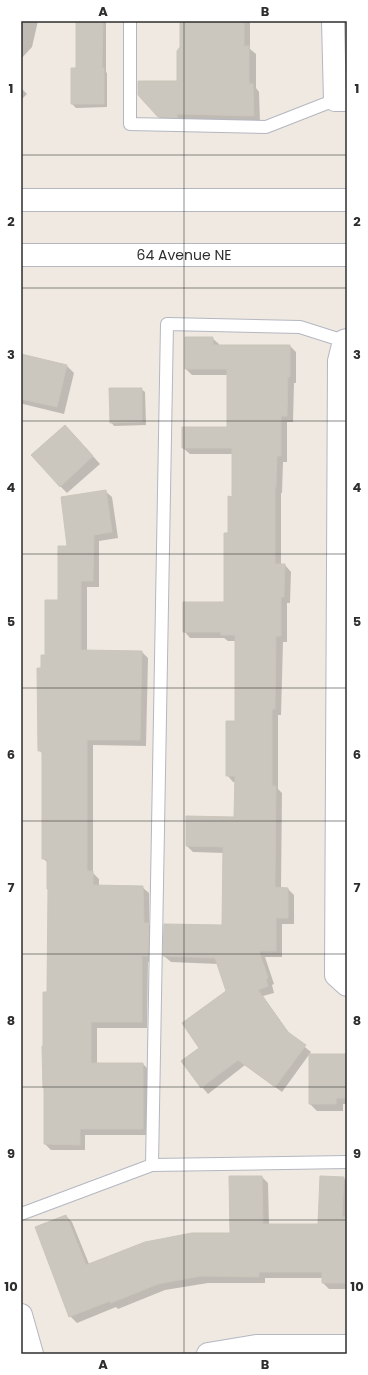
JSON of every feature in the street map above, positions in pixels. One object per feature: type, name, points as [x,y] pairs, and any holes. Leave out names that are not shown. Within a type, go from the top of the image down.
[{"type":"street","points":[[333,21],[341,100]]},
{"type":"street","points":[[21,200],[347,200]]},
{"type":"street","name":"64 Avenue NE","points":[[21,255],[347,255]]},
{"type":"street","points":[[346,340],[339,361],[336,975],[347,985]]},
{"type":"street","points":[[21,1316],[32,1354]]},
{"type":"street","points":[[208,1354],[256,1350],[347,1346]]},
{"type":"lane","points":[[130,21],[130,124],[266,127],[341,100]]},
{"type":"lane","points":[[152,1165],[167,324],[300,327],[346,340]]},
{"type":"lane","points":[[21,1214],[152,1165],[347,1162]]},
{"type":"building","points":[[76,21],[103,21],[102,68],[104,68],[104,104],[71,104],[71,68],[76,68]]},
{"type":"building","points":[[180,21],[244,21],[244,46],[249,46],[249,84],[253,84],[254,116],[177,114],[177,118],[158,117],[138,95],[138,81],[177,81],[177,51],[180,47]]},
{"type":"building","points":[[185,337],[213,337],[213,345],[290,345],[290,377],[288,377],[287,416],[281,416],[281,456],[277,456],[275,487],[275,564],[285,564],[284,597],[281,597],[281,636],[276,636],[275,709],[272,709],[272,786],[276,786],[275,887],[288,888],[288,918],[276,918],[276,951],[259,951],[268,978],[266,979],[268,986],[258,990],[288,1032],[306,1045],[275,1087],[238,1060],[201,1088],[181,1061],[199,1048],[182,1023],[226,991],[215,958],[163,956],[164,924],[222,925],[223,847],[186,846],[186,816],[234,817],[235,776],[226,776],[226,721],[235,721],[235,635],[221,635],[221,632],[183,632],[183,602],[224,602],[224,533],[228,533],[228,496],[232,497],[232,448],[182,448],[182,427],[227,427],[227,369],[185,369]]},
{"type":"building","points":[[21,354],[67,365],[57,407],[21,399]]},
{"type":"building","points":[[109,388],[142,388],[142,422],[110,423]]},
{"type":"building","points":[[65,425],[93,456],[60,487],[31,455]]},
{"type":"building","points":[[106,490],[112,532],[94,535],[93,581],[81,581],[81,650],[142,651],[140,740],[87,740],[87,871],[93,871],[93,885],[143,886],[144,923],[149,923],[148,956],[142,956],[142,1022],[91,1022],[91,1063],[143,1063],[143,1129],[80,1129],[80,1145],[44,1144],[42,1046],[43,992],[47,992],[48,889],[47,859],[42,859],[42,751],[38,751],[37,668],[41,668],[41,655],[45,655],[45,600],[58,600],[58,546],[67,546],[61,497]]},
{"type":"building","points":[[309,1054],[347,1054],[347,1098],[336,1098],[336,1104],[309,1104]]},
{"type":"building","points":[[229,1176],[262,1176],[263,1224],[318,1224],[320,1176],[344,1177],[342,1217],[347,1217],[347,1283],[322,1283],[322,1272],[259,1272],[259,1277],[201,1276],[158,1284],[111,1303],[110,1301],[69,1317],[35,1227],[66,1215],[86,1265],[145,1242],[192,1233],[230,1233]]}]
